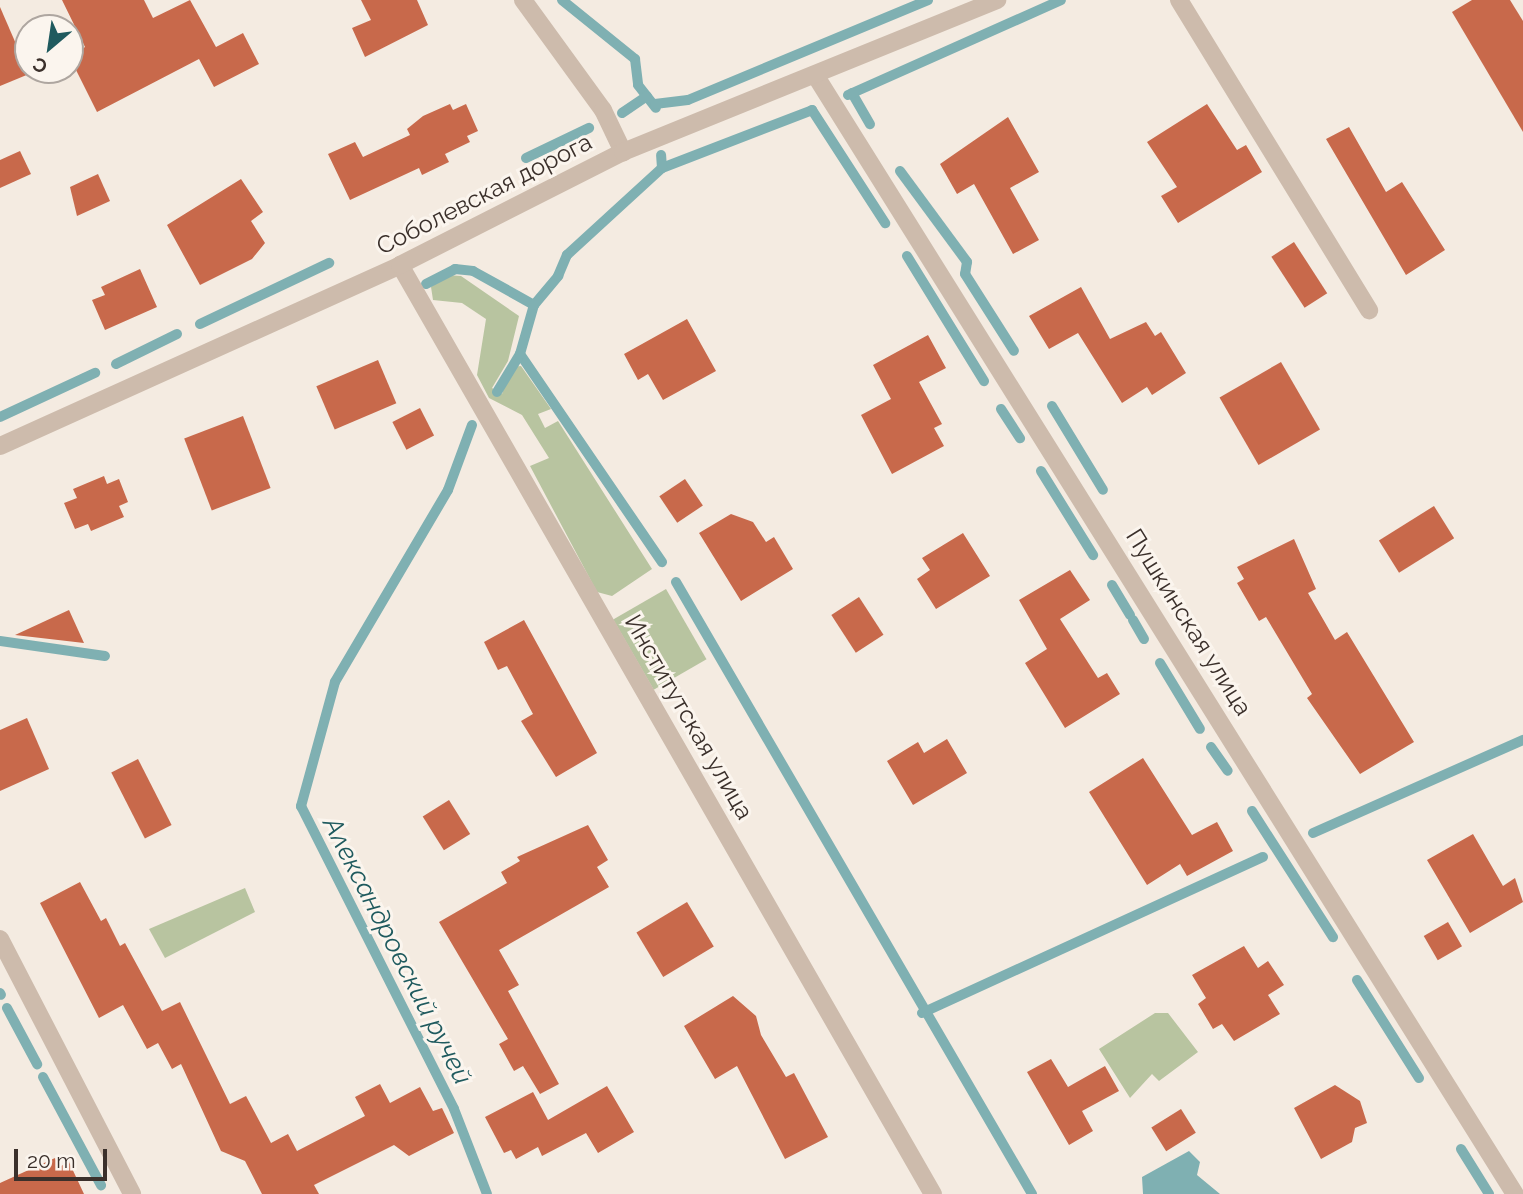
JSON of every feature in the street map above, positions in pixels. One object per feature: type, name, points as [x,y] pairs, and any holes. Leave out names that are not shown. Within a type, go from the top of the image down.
[{"type":"street","points":[[523,0],[603,110],[623,152]]},
{"type":"street","name":"Соболевская дорога","points":[[0,446],[400,265],[623,152],[817,78],[967,6],[997,0]]},
{"type":"street","points":[[1179,0],[1369,310]]},
{"type":"street","name":"Пушкинская улица","points":[[817,78],[1515,1194]]},
{"type":"street","name":"Институтская улица","points":[[400,265],[933,1194]]},
{"type":"street","points":[[0,939],[132,1194]]},
{"type":"green space","points":[[447,275],[461,276],[519,316],[508,361],[492,388],[502,394],[510,367],[521,366],[551,409],[538,414],[545,428],[558,421],[652,569],[612,596],[597,592],[530,466],[549,458],[522,415],[489,398],[477,375],[486,319],[462,303],[433,300],[431,287]]},
{"type":"green space","points":[[666,589],[706,659],[654,690],[613,620]]},
{"type":"green space","points":[[245,888],[255,912],[165,958],[149,929]]},
{"type":"green space","points":[[1155,1013],[1168,1013],[1198,1052],[1159,1081],[1152,1074],[1130,1098],[1099,1049]]},
{"type":"water","points":[[1189,1151],[1200,1162],[1197,1175],[1220,1194],[1143,1194],[1142,1177]]},
{"type":"building","points":[[62,0],[144,0],[153,18],[190,0],[216,47],[243,33],[259,64],[214,87],[199,59],[97,112],[83,84],[84,14],[69,14]]},
{"type":"building","points":[[361,0],[417,0],[428,25],[365,57],[352,28],[371,20]]},
{"type":"building","points":[[1472,0],[1510,0],[1523,21],[1523,132],[1452,12]]},
{"type":"building","points":[[0,7],[14,39],[14,80],[0,86]]},
{"type":"building","points":[[450,104],[453,110],[466,104],[478,131],[467,136],[470,142],[445,154],[449,162],[422,175],[419,168],[350,200],[328,154],[355,142],[363,157],[410,135],[407,129],[423,116]]},
{"type":"building","points":[[1207,104],[1237,150],[1246,145],[1262,172],[1178,223],[1161,196],[1177,187],[1147,142]]},
{"type":"building","points":[[1008,117],[1039,172],[1010,188],[1039,240],[1013,254],[974,184],[957,194],[940,164]]},
{"type":"building","points":[[1349,127],[1386,192],[1402,182],[1445,250],[1406,275],[1326,139]]},
{"type":"building","points":[[20,151],[31,174],[0,188],[0,160]]},
{"type":"building","points":[[98,174],[110,201],[77,216],[70,187]]},
{"type":"building","points":[[241,179],[263,212],[251,221],[265,243],[252,259],[200,285],[167,225]]},
{"type":"building","points":[[1294,242],[1327,293],[1305,308],[1271,257]]},
{"type":"building","points":[[140,269],[157,307],[105,330],[92,300],[105,295],[101,287]]},
{"type":"building","points":[[1081,287],[1110,339],[1146,322],[1155,336],[1161,332],[1186,373],[1152,395],[1147,387],[1122,403],[1078,333],[1049,349],[1029,316]]},
{"type":"building","points":[[687,319],[716,371],[663,400],[648,374],[638,380],[624,354]]},
{"type":"building","points":[[928,335],[946,368],[919,382],[942,424],[934,428],[944,446],[892,474],[861,415],[891,399],[873,365]]},
{"type":"building","points":[[378,360],[396,403],[335,429],[316,386]]},
{"type":"building","points":[[1281,362],[1320,430],[1259,465],[1220,398]]},
{"type":"building","points":[[420,408],[434,436],[406,450],[392,422]]},
{"type":"building","points":[[243,416],[271,488],[212,510],[184,439]]},
{"type":"building","points":[[104,476],[107,484],[119,479],[128,502],[119,506],[124,517],[91,531],[88,524],[75,529],[64,503],[77,498],[73,489]]},
{"type":"building","points":[[685,479],[703,506],[677,523],[659,496]]},
{"type":"building","points":[[1434,506],[1454,538],[1399,573],[1379,540]]},
{"type":"building","points":[[731,514],[753,522],[766,542],[774,537],[793,569],[741,601],[699,533]]},
{"type":"building","points":[[963,533],[990,576],[936,609],[917,579],[930,570],[922,558]]},
{"type":"building","points":[[1294,539],[1316,589],[1308,593],[1335,640],[1347,632],[1414,742],[1360,774],[1307,698],[1312,694],[1266,617],[1259,621],[1237,583],[1244,579],[1237,567]]},
{"type":"building","points":[[1070,570],[1090,600],[1060,619],[1098,678],[1107,673],[1120,694],[1065,728],[1025,663],[1047,649],[1019,600]]},
{"type":"building","points":[[859,597],[884,635],[856,653],[831,615]]},
{"type":"building","points":[[69,610],[84,643],[15,635]]},
{"type":"building","points":[[524,620],[597,753],[556,777],[521,721],[533,714],[507,666],[498,670],[484,642]]},
{"type":"building","points":[[27,718],[49,769],[0,791],[0,730]]},
{"type":"building","points":[[947,739],[967,773],[913,805],[887,761],[918,742],[924,753]]},
{"type":"building","points":[[1143,758],[1192,835],[1217,822],[1233,851],[1187,876],[1180,864],[1147,885],[1089,792]]},
{"type":"building","points":[[138,759],[172,825],[145,839],[111,773]]},
{"type":"building","points":[[449,800],[470,834],[444,850],[423,816]]},
{"type":"building","points":[[588,825],[608,860],[597,867],[609,887],[499,950],[519,985],[508,991],[559,1084],[540,1094],[523,1066],[514,1071],[499,1044],[508,1039],[439,922],[507,883],[501,872],[520,861],[517,857]]},
{"type":"building","points":[[1473,834],[1503,886],[1515,878],[1523,902],[1470,933],[1427,860]]},
{"type":"building","points":[[80,882],[101,921],[106,918],[120,946],[125,943],[162,1011],[180,1002],[230,1104],[246,1096],[271,1143],[288,1134],[297,1151],[365,1116],[355,1097],[380,1084],[390,1103],[420,1087],[433,1111],[442,1108],[454,1133],[409,1156],[394,1145],[314,1185],[319,1194],[262,1194],[245,1161],[221,1151],[181,1064],[172,1069],[158,1043],[147,1049],[123,1005],[99,1018],[40,903]]},
{"type":"building","points":[[687,902],[714,947],[663,977],[636,932]]},
{"type":"building","points":[[1448,922],[1462,946],[1438,960],[1424,936]]},
{"type":"building","points":[[1244,946],[1258,968],[1268,961],[1284,985],[1268,995],[1280,1014],[1234,1041],[1222,1024],[1213,1029],[1198,1004],[1206,998],[1192,975]]},
{"type":"building","points":[[733,996],[756,1016],[761,1035],[786,1077],[794,1073],[828,1137],[785,1159],[737,1066],[715,1079],[684,1026]]},
{"type":"building","points":[[1051,1059],[1068,1087],[1105,1066],[1119,1091],[1082,1111],[1093,1131],[1069,1145],[1027,1072]]},
{"type":"building","points":[[1335,1085],[1360,1101],[1367,1123],[1355,1128],[1352,1142],[1321,1159],[1294,1108]]},
{"type":"building","points":[[607,1086],[634,1132],[598,1153],[586,1133],[542,1156],[538,1147],[516,1159],[511,1150],[504,1153],[485,1117],[533,1092],[548,1120]]},
{"type":"building","points":[[1181,1109],[1196,1133],[1166,1151],[1151,1128]]},
{"type":"building","points":[[55,1158],[59,1167],[69,1162],[84,1194],[0,1194],[0,1183]]},
{"type":"waterway","name":"Александровский ручей","points":[[562,0],[635,59],[638,85],[656,108]]},
{"type":"waterway","points":[[655,104],[688,100],[928,0]]},
{"type":"waterway","points":[[848,95],[1061,0]]},
{"type":"waterway","points":[[852,93],[870,124]]},
{"type":"waterway","points":[[622,113],[647,96]]},
{"type":"waterway","points":[[662,168],[812,110],[885,223]]},
{"type":"waterway","points":[[526,158],[589,128]]},
{"type":"waterway","name":"Александровский ручей","points":[[497,392],[520,354],[534,305],[558,276],[567,255],[662,168],[661,155]]},
{"type":"waterway","points":[[900,171],[967,262],[965,274],[1014,351]]},
{"type":"waterway","points":[[907,256],[984,381]]},
{"type":"waterway","points":[[200,324],[329,263]]},
{"type":"waterway","points":[[426,284],[455,269],[473,271],[534,305]]},
{"type":"waterway","points":[[116,364],[177,334]]},
{"type":"waterway","points":[[520,354],[662,562]]},
{"type":"waterway","points":[[0,417],[95,373]]},
{"type":"waterway","points":[[1052,406],[1103,490]]},
{"type":"waterway","points":[[1001,409],[1020,438]]},
{"type":"waterway","name":"Александровский ручей","points":[[472,425],[448,490],[335,682],[301,806],[454,1109],[487,1194]]},
{"type":"waterway","points":[[1041,471],[1093,555]]},
{"type":"waterway","points":[[676,582],[1032,1194]]},
{"type":"waterway","points":[[1112,585],[1130,615]]},
{"type":"waterway","points":[[1133,620],[1144,639]]},
{"type":"waterway","points":[[0,641],[105,656]]},
{"type":"waterway","points":[[1160,663],[1200,729]]},
{"type":"waterway","points":[[1313,833],[1523,740]]},
{"type":"waterway","points":[[1211,747],[1228,771]]},
{"type":"waterway","points":[[1252,811],[1333,937]]},
{"type":"waterway","points":[[922,1013],[1263,857]]},
{"type":"waterway","points":[[1357,980],[1419,1078]]},
{"type":"waterway","points":[[7,1008],[37,1064]]},
{"type":"waterway","points":[[43,1077],[101,1185]]},
{"type":"waterway","points":[[1461,1149],[1489,1194]]}]
